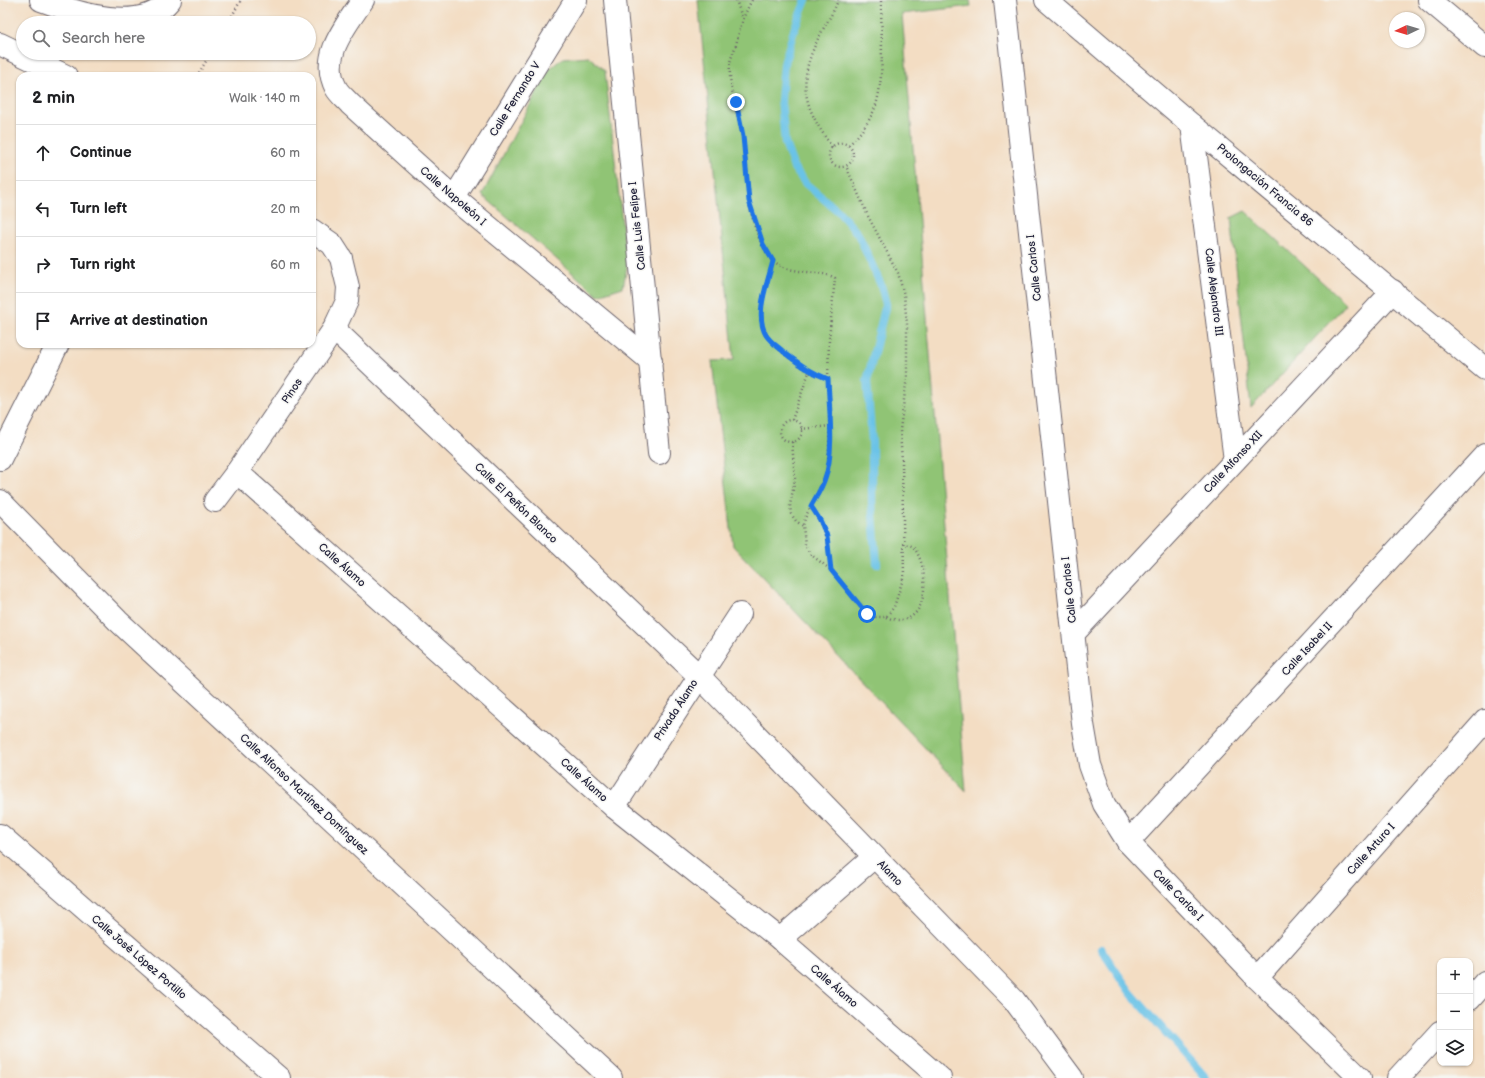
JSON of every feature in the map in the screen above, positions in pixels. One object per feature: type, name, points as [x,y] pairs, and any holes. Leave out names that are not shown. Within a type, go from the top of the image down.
[{"type":"street","points":[[41,0],[61,8],[95,16]]},
{"type":"street","points":[[150,16],[165,6],[170,0]]},
{"type":"street","name":"Calle Napoleón I","points":[[363,0],[338,39],[330,56],[330,74],[336,89],[350,104],[454,198],[651,361]]},
{"type":"street","name":"Calle Fernando V","points":[[454,198],[576,0]]},
{"type":"street","name":"Calle Luis Felipe I","points":[[615,0],[659,453]]},
{"type":"street","name":"Calle Carlos I","points":[[1006,0],[1083,724],[1090,765],[1104,804],[1128,842],[1256,978],[1360,1078]]},
{"type":"street","name":"Prolongación Francia 86","points":[[1046,0],[1192,125],[1485,369]]},
{"type":"street","points":[[1429,0],[1485,47]]},
{"type":"street","points":[[1,46],[16,53]]},
{"type":"street","points":[[31,60],[57,72]]},
{"type":"street","name":"Calle Alejandro III","points":[[1192,125],[1235,460]]},
{"type":"street","name":"Pinos","points":[[215,501],[237,472],[334,329],[347,301],[348,287],[346,273],[341,258],[332,244],[316,233]]},
{"type":"street","name":"Calle Alfonso XII","points":[[1074,633],[1393,291]]},
{"type":"street","name":"Calle El Peñón Blanco","points":[[334,329],[699,676]]},
{"type":"street","points":[[0,459],[56,348]]},
{"type":"street","name":"Calle Isabel II","points":[[1128,842],[1485,455]]},
{"type":"street","name":"Calle Álamo","points":[[237,472],[614,807],[780,939],[940,1078]]},
{"type":"street","name":"Calle Alfonso Martínez Domínguez","points":[[2,502],[118,621],[611,1078]]},
{"type":"street","name":"Privada Álamo","points":[[614,807],[740,614]]},
{"type":"street","name":"Alamo","points":[[699,676],[1014,1000],[1072,1078]]},
{"type":"street","name":"Calle Arturo I","points":[[1256,978],[1485,721]]},
{"type":"street","name":"Calle José López Portillo","points":[[0,835],[279,1078]]},
{"type":"street","points":[[780,939],[874,857]]},
{"type":"street","points":[[1473,996],[1485,982]]},
{"type":"street","points":[[1398,1078],[1437,1035]]},
{"type":"path","points":[[232,16],[241,0]]},
{"type":"path","points":[[736,0],[742,17]]},
{"type":"path","points":[[752,0],[742,17],[730,62],[730,76],[743,136],[749,201],[763,244],[773,261],[804,272],[830,275],[835,278],[832,296],[828,379],[830,426],[828,467],[825,478],[803,526],[805,546],[810,554],[831,570],[867,614],[876,617],[886,617],[893,620],[914,617],[920,609],[923,577],[920,558],[912,546],[904,544]]},
{"type":"path","points":[[832,147],[811,116],[806,100],[805,79],[809,58],[838,0]]},
{"type":"path","points":[[849,145],[862,132],[876,105],[881,69],[881,0]]},
{"type":"path","points":[[199,72],[207,60]]},
{"type":"path","points":[[843,143],[849,145],[852,150],[853,157],[851,162],[846,166],[840,167],[834,164],[830,159],[829,153],[832,147],[843,143]]},
{"type":"path","points":[[846,166],[868,216],[898,273],[904,295],[907,324],[907,377],[900,430],[904,576],[894,607],[886,617]]},
{"type":"path","points":[[773,261],[762,313],[762,327],[774,344],[809,372],[828,379]]},
{"type":"path","points":[[792,420],[809,372]]},
{"type":"path","points":[[789,419],[801,426],[801,429],[798,439],[792,442],[785,441],[780,436],[779,429],[783,422],[789,419]]},
{"type":"path","points":[[801,429],[830,426]]},
{"type":"path","points":[[792,442],[795,479],[790,505],[791,514],[796,521],[803,526]]},
{"type":"path","points":[[811,506],[820,520],[827,536],[831,570]]},
{"type":"green space","points":[[698,0],[970,0],[971,6],[902,14],[966,791],[733,546],[712,361],[734,360]]},
{"type":"green space","points":[[588,56],[605,71],[627,267],[623,287],[598,295],[482,195],[549,69],[563,58]]},
{"type":"green space","points":[[1245,211],[1346,304],[1251,408],[1231,218]]},
{"type":"waterway","points":[[806,0],[795,27],[784,64],[781,100],[785,143],[794,168],[806,184],[838,211],[858,234],[881,285],[886,304],[867,381],[872,443],[872,503],[877,564]]},
{"type":"waterway","points":[[1101,949],[1130,992],[1206,1078]]},
{"type":"route","points":[[736,102],[743,136],[749,201],[756,227],[763,244],[773,261],[762,313],[762,327],[774,344],[809,372],[828,379],[830,443],[828,467],[825,478],[811,506],[820,520],[827,536],[831,570],[867,614]]}]
